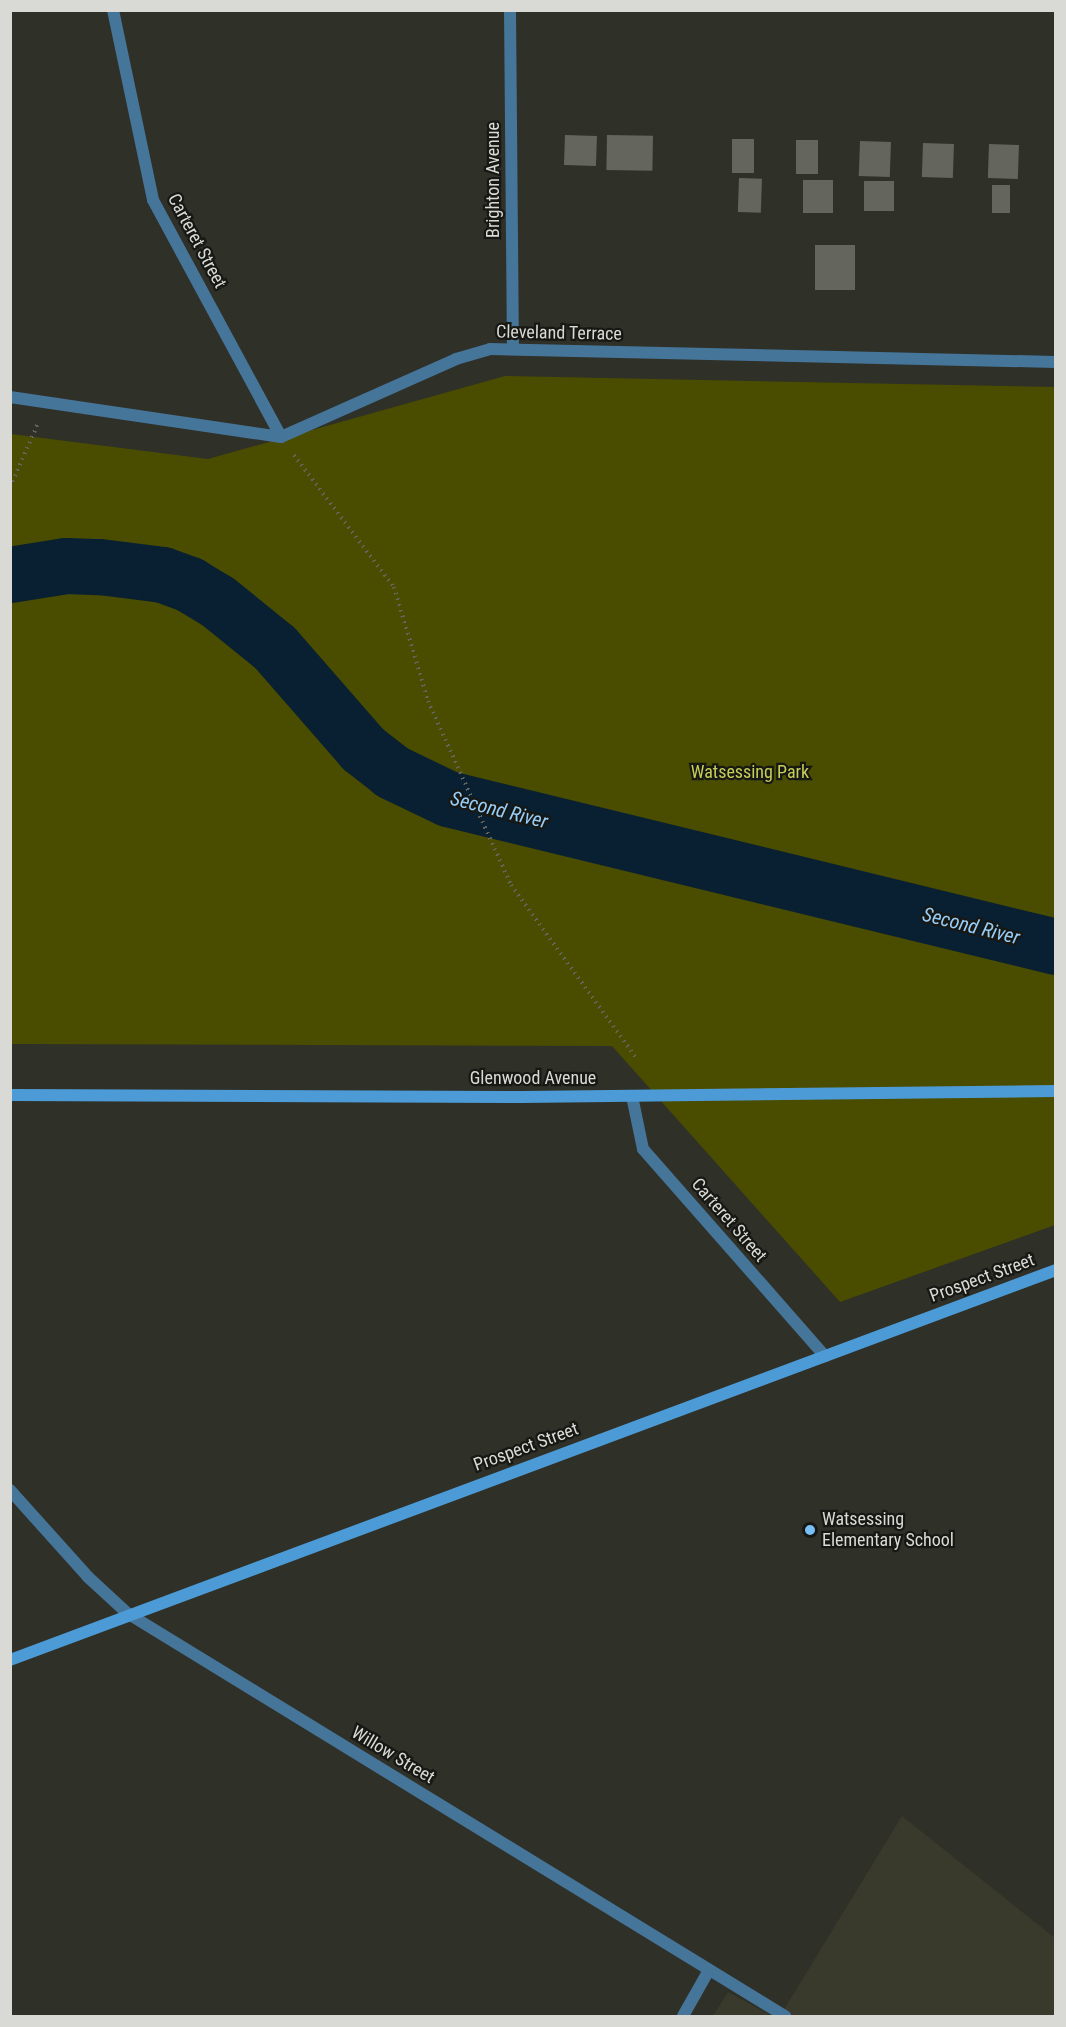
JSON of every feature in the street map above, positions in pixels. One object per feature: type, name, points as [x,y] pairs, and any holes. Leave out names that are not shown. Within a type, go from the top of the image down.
[{"type":"street","name":"Carteret Street","points":[[113,10],[153,200],[281,437]]},
{"type":"street","name":"Brighton Avenue","points":[[510,10],[513,349]]},
{"type":"street","name":"Cleveland Terrace","points":[[281,437],[456,359],[482,351],[513,349],[1056,362]]},
{"type":"street","points":[[10,397],[281,437]]},
{"type":"street","name":"Glenwood Avenue","points":[[10,1095],[632,1096],[1056,1091]]},
{"type":"street","name":"Carteret Street","points":[[632,1096],[643,1149],[825,1356]]},
{"type":"street","name":"Prospect Street","points":[[10,1659],[127,1613],[1056,1270]]},
{"type":"street","name":"Willow Street","points":[[10,1490],[88,1577],[127,1613],[786,2016]]},
{"type":"street","points":[[683,2016],[709,1970]]},
{"type":"path","points":[[10,486],[48,402]]},
{"type":"path","points":[[281,437],[394,587],[428,701],[511,885],[637,1059]]},
{"type":"shaded area","points":[[902,1816],[1055,1938],[1055,2016],[780,2016]]},
{"type":"shaded area","points":[[728,1992],[772,2016],[713,2016]]},
{"type":"green space","name":"Watsessing Park","points":[[505,376],[1055,387],[1055,1225],[840,1302],[612,1046],[11,1044],[11,576],[51,557],[11,567],[11,434],[208,459]]},
{"type":"building","points":[[565,135],[597,136],[596,166],[564,165]]},
{"type":"building","points":[[607,135],[653,136],[652,171],[606,170]]},
{"type":"building","points":[[732,139],[754,139],[754,173],[732,173]]},
{"type":"building","points":[[796,140],[818,140],[818,174],[796,174]]},
{"type":"building","points":[[860,141],[891,142],[890,177],[859,176]]},
{"type":"building","points":[[923,143],[954,144],[953,178],[922,177]]},
{"type":"building","points":[[989,144],[1019,145],[1018,179],[988,178]]},
{"type":"building","points":[[739,178],[762,179],[761,213],[738,212]]},
{"type":"building","points":[[803,180],[833,180],[833,213],[803,213]]},
{"type":"building","points":[[864,181],[894,181],[894,211],[864,211]]},
{"type":"building","points":[[992,185],[1010,185],[1010,213],[992,213]]},
{"type":"building","points":[[815,245],[855,245],[855,290],[815,290]]},
{"type":"waterway","name":"Second River","points":[[10,575],[66,566],[100,567],[163,575],[190,585],[217,601],[275,648],[363,749],[392,772],[448,799],[1056,947]]},
{"type":"place","name":"Watsessing Elementary School","points":[[810,1530]]}]
